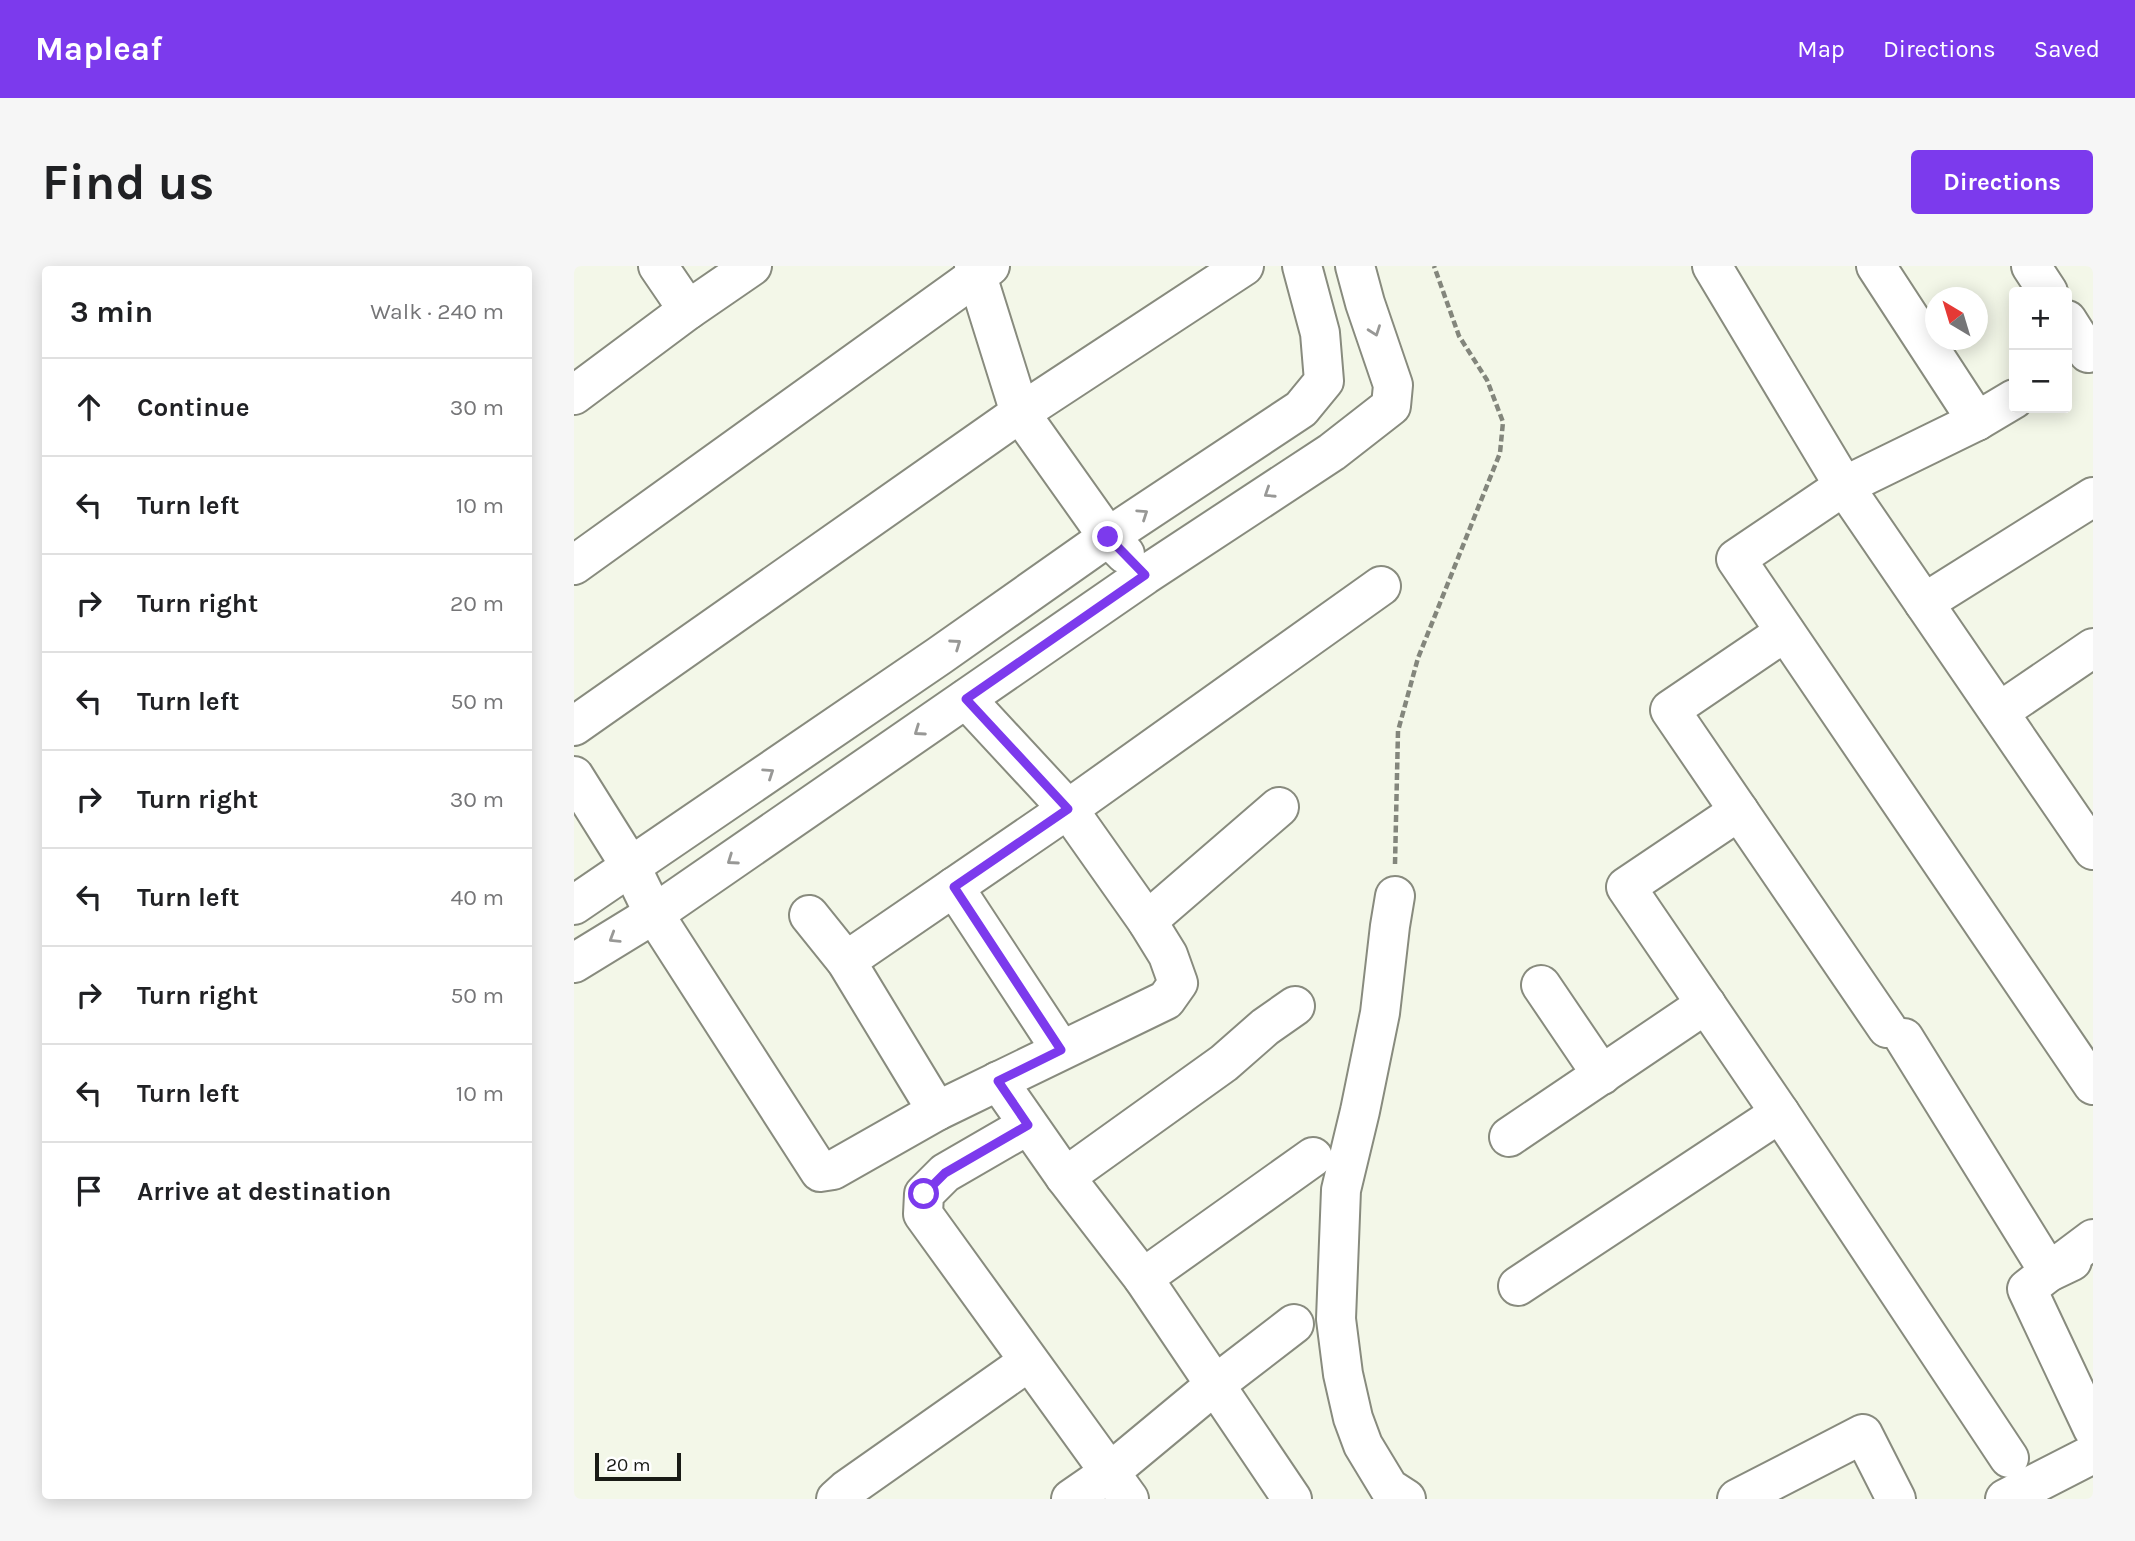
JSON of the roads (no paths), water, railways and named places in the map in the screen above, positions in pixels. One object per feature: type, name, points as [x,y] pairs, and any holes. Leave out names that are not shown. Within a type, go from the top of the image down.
[{"type":"street","points":[[658,266],[688,310]]},
{"type":"street","points":[[574,395],[752,266]]},
{"type":"street","points":[[574,726],[1020,413],[1244,266]]},
{"type":"street","points":[[574,905],[917,672],[1108,537],[1301,409],[1324,381],[1320,333],[1302,266]]},
{"type":"street","points":[[574,963],[654,914],[1145,575],[1332,452],[1391,406],[1393,385],[1355,266]]},
{"type":"street","points":[[1712,266],[1844,486],[1998,712],[2082,811],[2093,850]]},
{"type":"street","points":[[1876,266],[1977,421]]},
{"type":"street","points":[[2031,266],[2045,287]]},
{"type":"street","points":[[574,565],[980,269],[1020,413],[1108,537],[1145,575]]},
{"type":"street","points":[[2072,332],[2083,357]]},
{"type":"street","points":[[2009,402],[1977,421],[1844,486],[1736,559],[2093,1085]]},
{"type":"street","points":[[1924,603],[2093,497]]},
{"type":"street","points":[[846,961],[1068,809],[1381,586]]},
{"type":"street","points":[[1785,632],[1670,710],[1896,1033],[2049,1272]]},
{"type":"street","points":[[1998,712],[2093,648]]},
{"type":"street","points":[[574,776],[631,867],[654,914],[820,1172],[833,1170],[937,1111],[1166,1000],[1178,983],[1173,964],[1147,921],[1068,809],[966,699]]},
{"type":"street","points":[[1147,921],[1279,807]]},
{"type":"street","points":[[1739,811],[1626,887],[2009,1458]]},
{"type":"street","points":[[954,887],[1061,1050]]},
{"type":"street","points":[[1395,896],[1380,1013],[1341,1190],[1336,1319],[1343,1374],[1353,1418],[1363,1445],[1389,1488],[1406,1499]]},
{"type":"street","points":[[809,915],[846,961],[937,1111]]},
{"type":"street","points":[[1541,985],[1601,1075]]},
{"type":"street","points":[[1509,1137],[1706,1003]]},
{"type":"street","points":[[1065,1177],[1224,1063],[1265,1027],[1295,1006]]},
{"type":"street","points":[[998,1081],[1065,1177],[1143,1278],[1292,1499]]},
{"type":"street","points":[[1518,1286],[1780,1113]]},
{"type":"street","points":[[1028,1125],[945,1173],[924,1194],[923,1214],[1119,1485]]},
{"type":"street","points":[[1143,1278],[1313,1157]]},
{"type":"street","points":[[2093,1239],[2027,1289],[2085,1392],[2093,1429]]},
{"type":"street","points":[[2049,1272],[2093,1251]]},
{"type":"street","points":[[1071,1499],[1119,1485],[1216,1384],[1294,1324]]},
{"type":"street","points":[[836,1499],[1028,1362]]},
{"type":"street","points":[[1737,1499],[1863,1434],[1896,1499]]},
{"type":"street","points":[[2005,1499],[2093,1454]]}]
